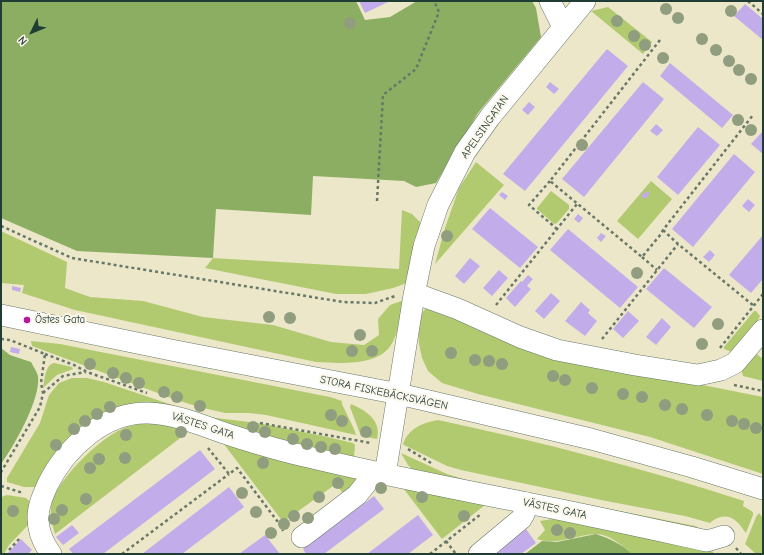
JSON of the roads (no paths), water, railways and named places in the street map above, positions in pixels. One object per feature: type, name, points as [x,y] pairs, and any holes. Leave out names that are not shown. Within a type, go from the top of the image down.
[{"type":"street","points":[[550,1],[563,27]]},
{"type":"street","name":"APELSINGATAN","points":[[399,394],[414,295],[424,246],[438,205],[465,152],[490,117],[585,1]]},
{"type":"street","points":[[414,295],[425,297],[458,309],[520,337],[557,350],[698,375],[719,361],[735,363],[763,330]]},
{"type":"street","name":"STORA FISKEBÄCKSVÄGEN","points":[[1,315],[176,351],[399,394],[591,439],[692,467],[763,489]]},
{"type":"street","points":[[293,534],[357,495],[376,473],[399,394]]},
{"type":"street","name":"VÄSTES GATA","points":[[51,554],[43,542],[38,526],[38,517],[41,498],[59,464],[72,449],[108,422],[127,416],[145,413],[169,414],[267,447],[376,473],[528,503],[707,541],[724,536]]},
{"type":"street","points":[[479,554],[521,519],[528,503]]},
{"type":"place","name":"Östes Gata","points":[[27,320]]}]
